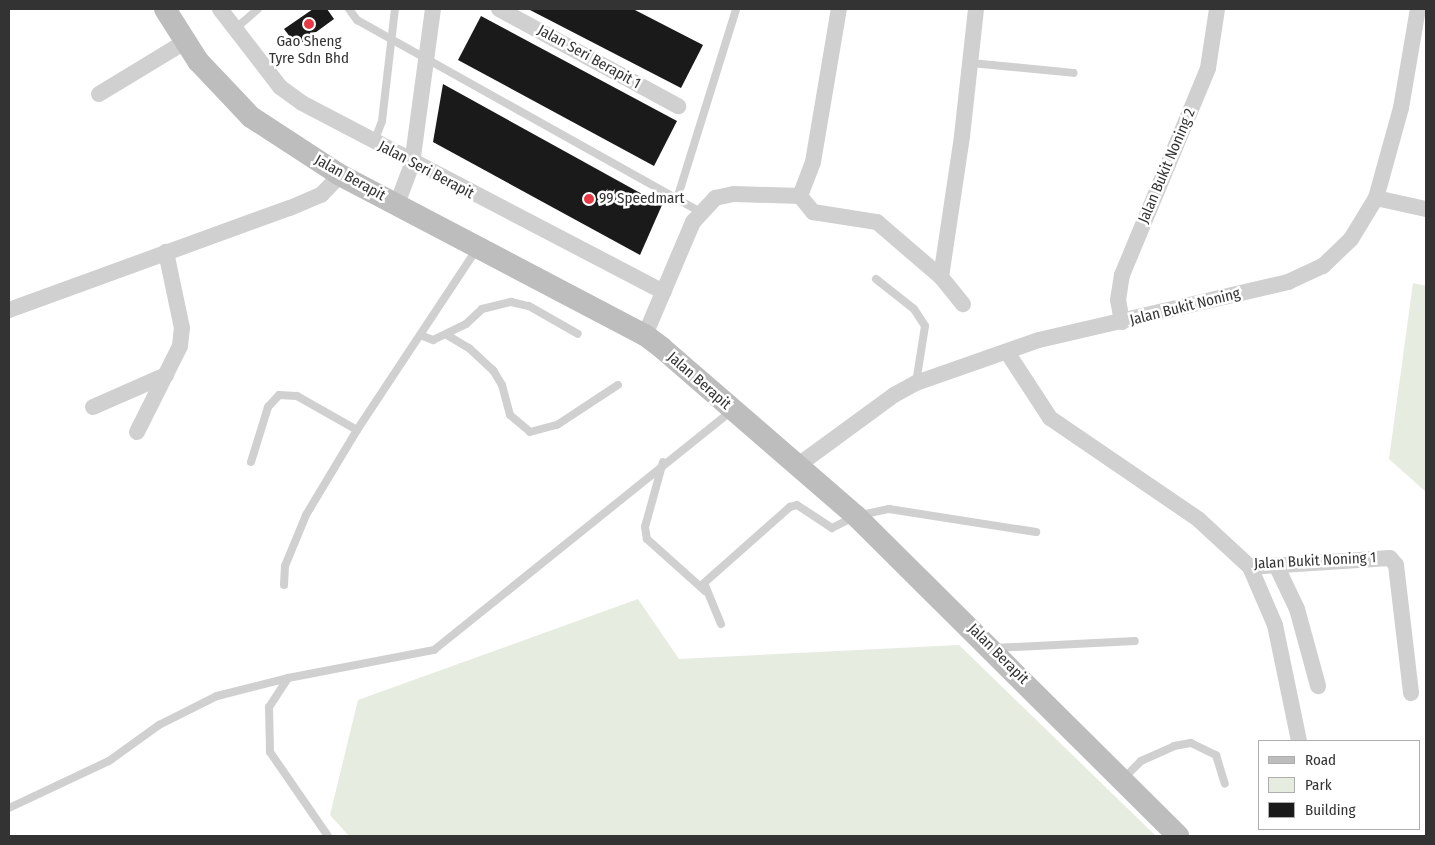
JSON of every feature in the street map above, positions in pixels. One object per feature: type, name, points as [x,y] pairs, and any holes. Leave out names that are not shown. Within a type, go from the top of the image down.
[{"type":"main road","name":"Jalan Berapit","points":[[165,9],[185,42],[223,91],[250,117],[340,175],[645,335],[856,516],[992,648],[1178,836]]},
{"type":"street","name":"Jalan Seri Berapit","points":[[220,9],[280,87],[412,164],[664,292]]},
{"type":"street","points":[[397,204],[412,164],[433,9]]},
{"type":"street","name":"Jalan Seri Berapit 1","points":[[499,9],[678,106]]},
{"type":"street","points":[[800,196],[813,162],[839,9]]},
{"type":"street","points":[[940,277],[971,63],[975,9]]},
{"type":"street","name":"Jalan Bukit Noning 2","points":[[1122,322],[1118,300],[1122,275],[1208,68],[1217,9]]},
{"type":"street","name":"Jalan Bukit Noning","points":[[797,466],[894,395],[916,383],[1039,340],[1288,282],[1323,266],[1351,239],[1376,198],[1402,108],[1420,16]]},
{"type":"street","points":[[99,94],[185,42]]},
{"type":"street","points":[[9,310],[321,195],[340,175]]},
{"type":"street","points":[[645,335],[693,222],[715,198],[734,194],[800,196],[813,212],[877,222],[940,277],[963,304]]},
{"type":"street","points":[[1376,198],[1426,209]]},
{"type":"street","points":[[137,432],[180,346],[182,328],[166,252]]},
{"type":"street","name":"Jalan Bukit Noning 1","points":[[1007,352],[1050,418],[1198,520],[1250,567],[1380,557],[1396,565],[1411,693]]},
{"type":"street","points":[[93,407],[166,376]]},
{"type":"street","points":[[1276,564],[1297,609],[1318,686]]},
{"type":"street","points":[[1250,567],[1275,625],[1299,740]]},
{"type":"lane","points":[[235,28],[258,9]]},
{"type":"lane","points":[[349,9],[357,20],[701,212]]},
{"type":"lane","points":[[374,143],[382,121],[395,9]]},
{"type":"lane","points":[[676,199],[736,9]]},
{"type":"lane","points":[[971,63],[1074,73]]},
{"type":"lane","points":[[284,585],[285,566],[306,515],[357,430],[478,248]]},
{"type":"lane","points":[[876,279],[914,309],[925,326],[916,383]]},
{"type":"lane","points":[[420,335],[433,340],[447,335],[482,309],[511,302],[529,306],[578,334]]},
{"type":"lane","points":[[447,335],[469,348],[493,370],[502,385],[510,415],[530,432],[557,425],[618,385]]},
{"type":"lane","points":[[251,462],[268,408],[279,395],[297,396],[357,430]]},
{"type":"lane","points":[[9,808],[109,761],[159,725],[217,696],[288,678],[434,650],[663,462],[732,410]]},
{"type":"lane","points":[[663,462],[645,526],[647,539],[704,591],[721,624]]},
{"type":"lane","points":[[704,591],[704,583],[790,507],[797,505],[832,528],[856,516],[890,509],[1036,532]]},
{"type":"lane","points":[[992,648],[1135,641]]},
{"type":"lane","points":[[288,678],[269,707],[270,752],[328,836]]},
{"type":"lane","points":[[1123,780],[1141,761],[1174,746],[1191,743],[1216,754],[1225,784]]},
{"type":"green space","points":[[1413,283],[1426,286],[1426,492],[1389,459]]},
{"type":"green space","points":[[638,599],[679,659],[959,645],[1156,836],[349,836],[330,815],[358,700]]},
{"type":"building","name":"Gao Sheng Tyre Sdn Bhd","points":[[313,9],[327,9],[334,19],[297,46],[284,29]]},
{"type":"building","points":[[528,9],[633,9],[703,45],[681,88]]},
{"type":"building","points":[[481,16],[677,121],[654,166],[458,60]]},
{"type":"building","points":[[443,84],[662,205],[640,255],[433,142]]},
{"type":"place","name":"Gao Sheng Tyre Sdn Bhd","points":[[309,24]]},
{"type":"place","name":"99 Speedmart","points":[[589,199]]}]
